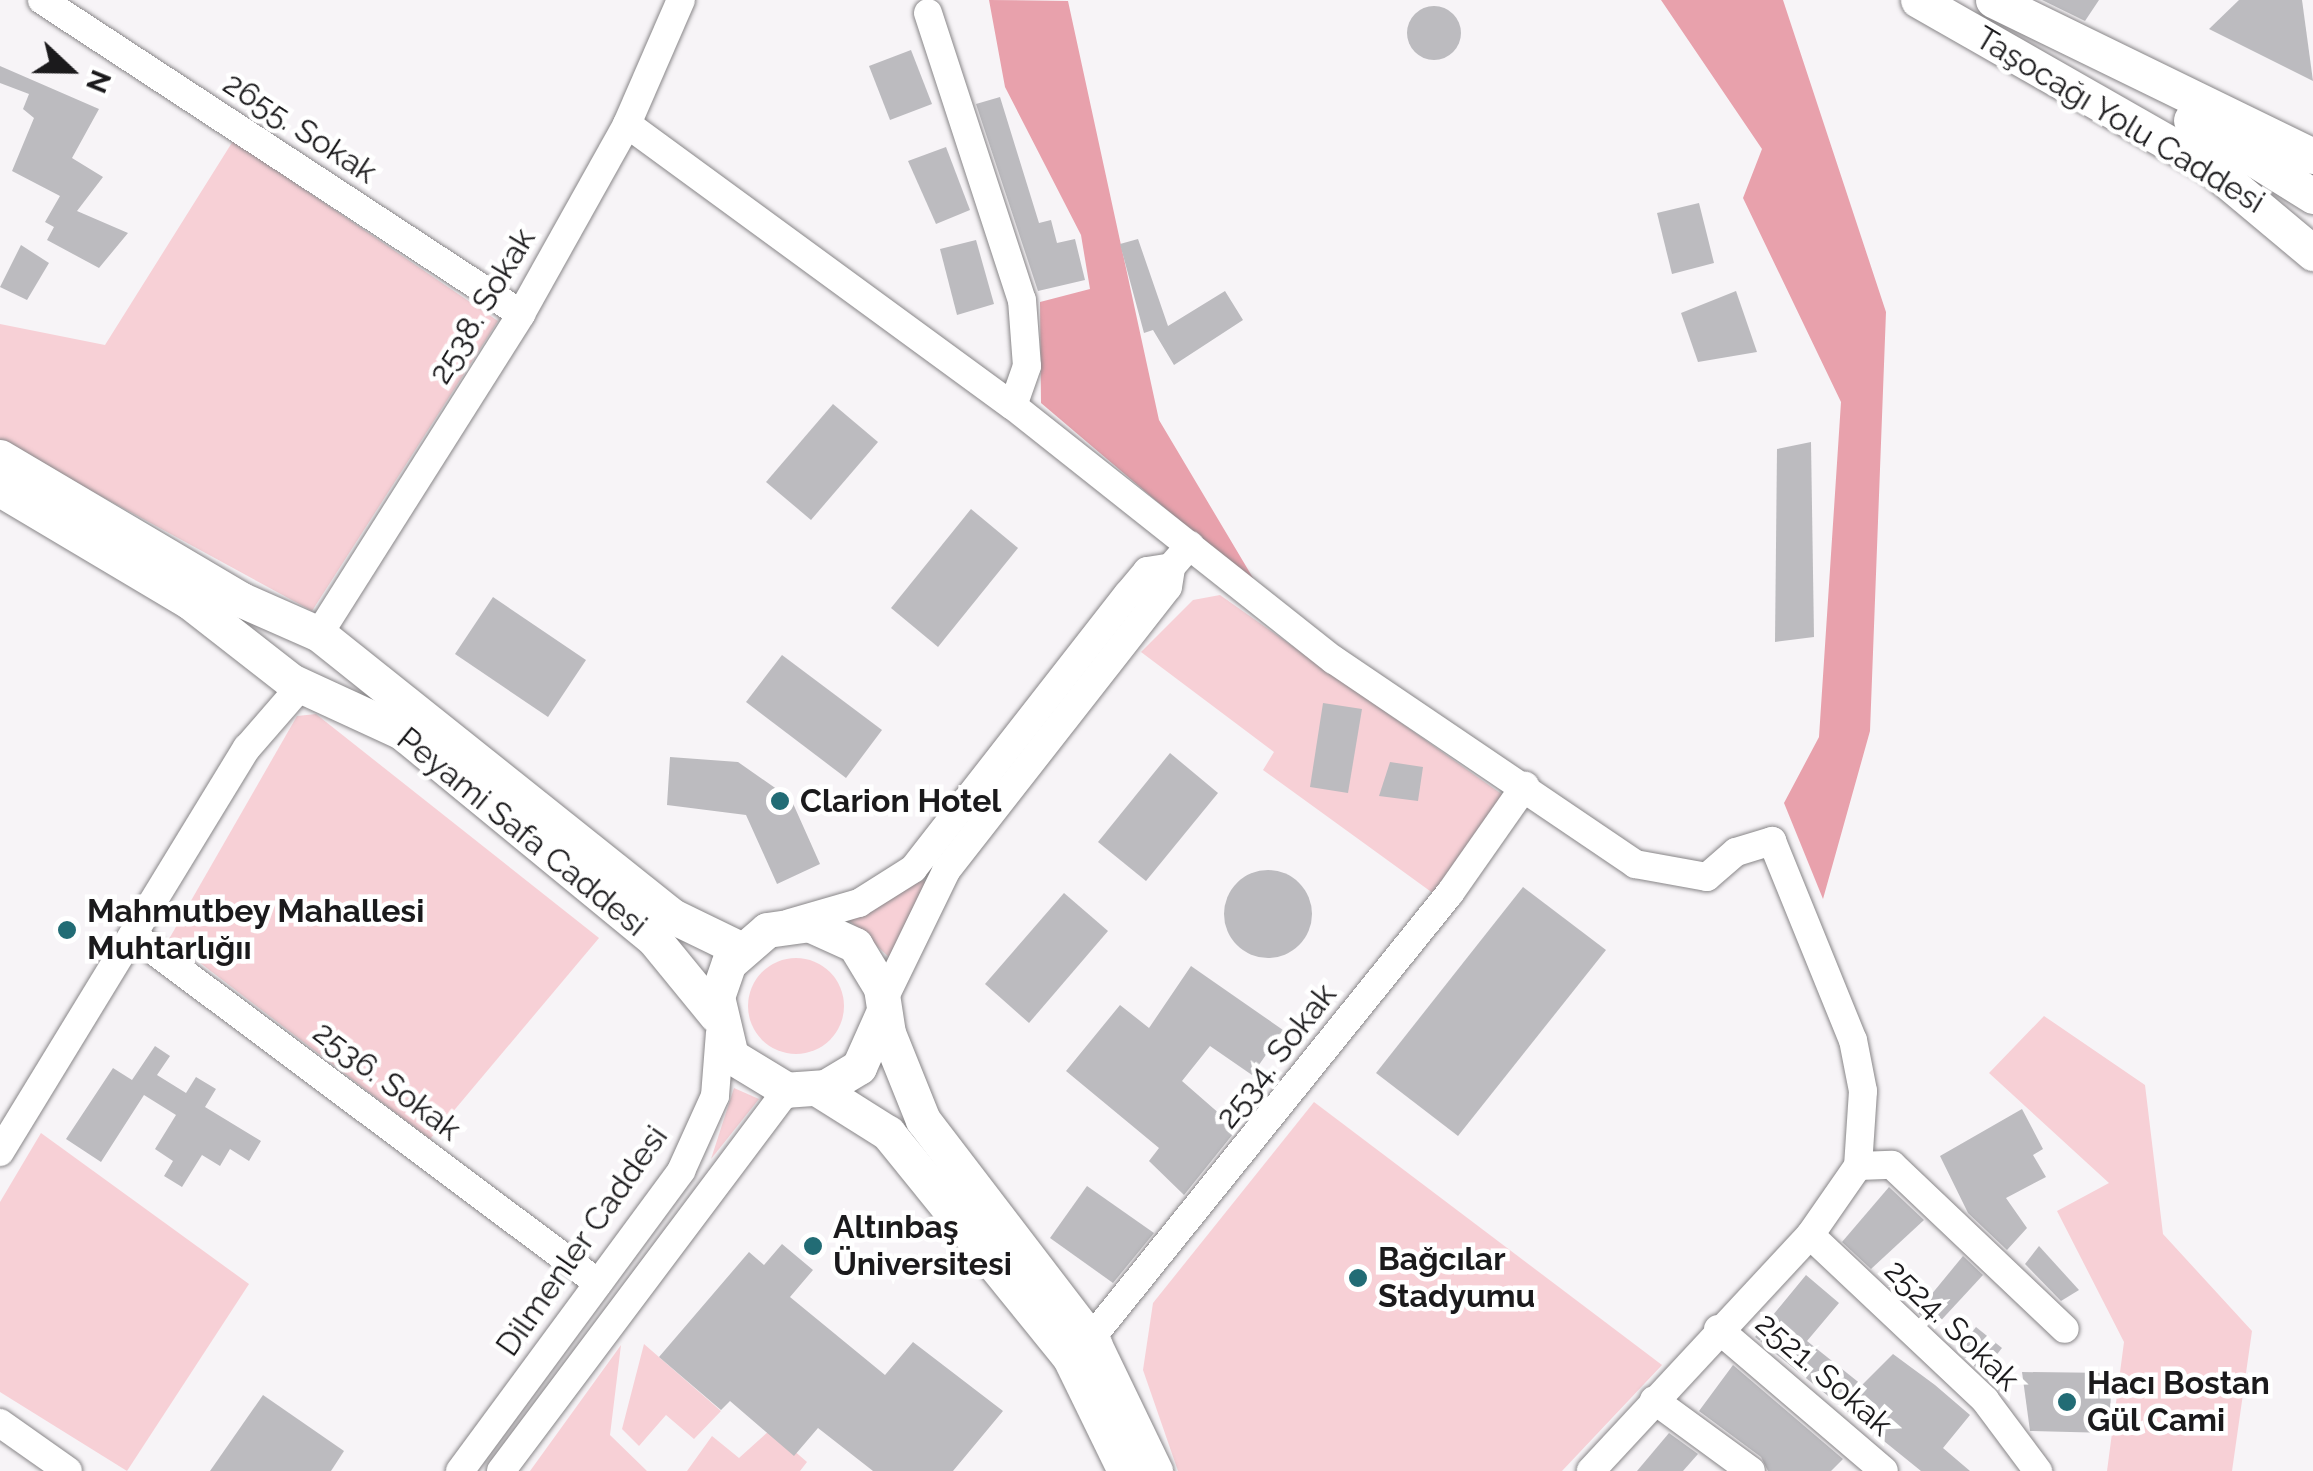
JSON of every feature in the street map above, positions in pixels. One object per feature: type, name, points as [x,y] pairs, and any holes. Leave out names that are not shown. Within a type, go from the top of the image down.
[{"type":"main road","name":"Taşocağı Yolu Caddesi","points":[[1918,0],[2209,166],[2313,253]]},
{"type":"main road","name":"Taşocağı Yolu Caddesi","points":[[1993,0],[2061,38],[2313,156]]},
{"type":"main road","points":[[2061,38],[2313,196]]},
{"type":"main road","name":"Peyami Safa Caddesi","points":[[0,457],[315,634],[672,916],[740,949]]},
{"type":"main road","name":"Peyami Safa Caddesi","points":[[0,488],[190,602],[296,683],[402,732],[527,830],[652,938],[718,1024]]},
{"type":"main road","points":[[315,634],[331,668],[296,683],[278,642],[315,634]]},
{"type":"main road","points":[[1126,1471],[1082,1351],[888,1133],[802,1090],[746,1072],[718,1024],[721,979],[740,949],[784,925],[821,927],[855,944],[872,964],[922,1120],[1082,1351],[1156,1471]]},
{"type":"main road","points":[[802,1090],[859,1066],[883,1008]]},
{"type":"street","name":"2655. Sokak","points":[[42,0],[521,314]]},
{"type":"street","name":"2538. Sokak","points":[[315,634],[521,314],[627,124],[681,0]]},
{"type":"street","points":[[928,13],[1022,300],[1028,366],[1012,406]]},
{"type":"street","points":[[627,124],[1012,406],[1334,660],[1635,864],[1670,874],[1707,876],[1736,852],[1772,841],[1853,1040],[1864,1091],[1858,1166],[1810,1235],[1718,1329],[1591,1471]]},
{"type":"street","points":[[784,925],[859,903],[913,868],[1137,582],[1171,566],[1190,545]]},
{"type":"street","points":[[883,1008],[946,871],[1168,588],[1171,566]]},
{"type":"street","points":[[0,1152],[247,748],[296,683]]},
{"type":"street","name":"2534. Sokak","points":[[1082,1351],[1450,893],[1525,786]]},
{"type":"street","name":"2536. Sokak","points":[[134,935],[598,1284]]},
{"type":"street","name":"Dilmenler Caddesi","points":[[460,1471],[696,1144],[715,1096],[718,1024]]},
{"type":"street","name":"Dilmenler Caddesi","points":[[500,1471],[802,1090]]},
{"type":"street","points":[[1858,1166],[1892,1166],[2065,1329]]},
{"type":"street","name":"2524. Sokak","points":[[1810,1235],[1985,1400],[2028,1467]]},
{"type":"street","name":"2521. Sokak","points":[[1718,1329],[1852,1461],[1884,1471]]},
{"type":"street","points":[[1654,1400],[1751,1471]]},
{"type":"street","points":[[0,1424],[68,1471]]},
{"type":"shaded area","points":[[989,0],[1068,1],[1159,420],[1259,588],[1041,403],[1040,302],[1090,289],[1081,235],[1005,87]]},
{"type":"shaded area","points":[[1661,0],[1783,0],[1886,312],[1870,731],[1823,899],[1784,803],[1819,737],[1841,402],[1743,198],[1762,149]]},
{"type":"shaded area","points":[[233,141],[498,321],[312,611],[0,441],[0,324],[105,345]]},
{"type":"shaded area","points":[[1220,595],[1510,800],[1441,899],[1263,770],[1274,752],[1141,652],[1193,600]]},
{"type":"shaded area","points":[[316,714],[599,938],[430,1139],[169,939],[297,716]]},
{"type":"shaded area","points":[[923,880],[926,883],[893,961],[848,919]]},
{"type":"shaded area","points":[[796,958],[814,962],[830,972],[840,988],[844,1006],[840,1024],[830,1040],[814,1050],[796,1054],[778,1050],[762,1040],[752,1024],[748,1006],[752,988],[762,972],[778,962]]},
{"type":"shaded area","points":[[2044,1016],[2145,1085],[2163,1234],[2252,1331],[2232,1471],[2107,1471],[2124,1342],[2057,1211],[2109,1183],[1989,1073]]},
{"type":"shaded area","points":[[734,1088],[759,1099],[711,1159]]},
{"type":"shaded area","name":"Bağcılar Stadyumu","points":[[1314,1102],[1662,1365],[1562,1471],[1178,1471],[1143,1370],[1153,1303]]},
{"type":"shaded area","points":[[41,1133],[249,1284],[127,1471],[0,1392],[0,1202]]},
{"type":"shaded area","points":[[644,1344],[721,1411],[694,1439],[666,1415],[639,1446],[622,1429]]},
{"type":"shaded area","points":[[621,1345],[610,1435],[647,1471],[530,1471]]},
{"type":"shaded area","points":[[770,1430],[807,1462],[800,1471],[687,1471],[712,1436],[739,1458]]},
{"type":"building","points":[[2042,0],[2099,0],[2085,21]]},
{"type":"building","points":[[2239,0],[2302,0],[2313,81],[2209,29]]},
{"type":"building","points":[[1434,6],[1453,14],[1461,33],[1453,52],[1434,60],[1415,52],[1407,33],[1415,14]]},
{"type":"building","points":[[911,50],[932,104],[890,120],[869,66]]},
{"type":"building","points":[[0,66],[99,109],[72,158],[103,177],[77,211],[128,233],[99,268],[47,240],[54,227],[45,222],[60,196],[12,171],[34,118],[23,109],[29,94],[0,83]]},
{"type":"building","points":[[1000,97],[1039,223],[1051,220],[1057,243],[1075,239],[1085,280],[1038,291],[976,104]]},
{"type":"building","points":[[946,147],[970,210],[936,224],[908,161]]},
{"type":"building","points":[[1699,203],[1714,263],[1672,274],[1657,213]]},
{"type":"building","points":[[1138,239],[1168,326],[1225,291],[1243,320],[1174,365],[1153,330],[1144,333],[1120,244]]},
{"type":"building","points":[[976,240],[994,304],[957,315],[940,249]]},
{"type":"building","points":[[21,245],[49,263],[27,300],[0,287]]},
{"type":"building","points":[[1736,291],[1757,352],[1698,362],[1681,313]]},
{"type":"building","points":[[833,404],[878,442],[811,520],[766,482]]},
{"type":"building","points":[[1811,442],[1814,637],[1775,642],[1777,449]]},
{"type":"building","points":[[971,509],[1018,548],[938,647],[891,608]]},
{"type":"building","points":[[493,597],[586,660],[548,717],[455,654]]},
{"type":"building","points":[[782,655],[882,730],[846,778],[746,702]]},
{"type":"building","points":[[1323,703],[1362,709],[1348,793],[1310,787]]},
{"type":"building","points":[[1170,753],[1218,793],[1146,881],[1098,842]]},
{"type":"building","points":[[670,757],[738,762],[791,799],[820,864],[777,884],[746,815],[667,805]]},
{"type":"building","points":[[1390,762],[1423,767],[1418,801],[1379,796]]},
{"type":"building","points":[[1268,870],[1293,877],[1305,889],[1312,914],[1305,939],[1293,951],[1268,958],[1243,951],[1231,939],[1224,914],[1231,889],[1243,877]]},
{"type":"building","points":[[1523,887],[1606,950],[1458,1136],[1376,1073]]},
{"type":"building","points":[[1064,893],[1108,931],[1029,1023],[985,984]]},
{"type":"building","points":[[1191,966],[1283,1030],[1252,1075],[1210,1046],[1182,1081],[1237,1129],[1184,1195],[1149,1161],[1159,1148],[1066,1071],[1120,1005],[1149,1028]]},
{"type":"building","points":[[155,1046],[170,1056],[157,1075],[186,1093],[196,1077],[216,1089],[205,1107],[261,1141],[249,1161],[230,1149],[220,1166],[202,1155],[182,1187],[164,1176],[173,1161],[155,1149],[176,1115],[144,1095],[101,1162],[66,1139],[113,1068],[132,1080]]},
{"type":"building","points":[[2022,1109],[2043,1149],[2033,1155],[2046,1177],[2006,1198],[2027,1228],[2007,1250],[1968,1213],[1940,1156]]},
{"type":"building","points":[[1087,1186],[1154,1233],[1113,1283],[1050,1238]]},
{"type":"building","points":[[1889,1187],[1924,1220],[1871,1269],[1842,1242]]},
{"type":"building","points":[[782,1244],[813,1270],[790,1297],[885,1375],[913,1342],[1003,1411],[953,1471],[873,1471],[818,1428],[794,1456],[730,1401],[721,1410],[659,1357],[749,1252],[764,1265]]},
{"type":"building","points":[[2039,1246],[2079,1290],[2061,1301],[2025,1264]]},
{"type":"building","points":[[1963,1256],[1983,1275],[1934,1328],[1917,1312]]},
{"type":"building","points":[[1806,1275],[1839,1303],[1807,1341],[1862,1385],[1893,1354],[1935,1385],[1970,1415],[1943,1448],[1970,1471],[1921,1471],[1755,1337]]},
{"type":"building","points":[[1976,1327],[2002,1348],[1982,1373],[1958,1350]]},
{"type":"building","points":[[1733,1365],[1843,1459],[1831,1471],[1768,1471],[1761,1457],[1699,1411]]},
{"type":"building","name":"Hacı Bostan Gül Cami","points":[[2022,1372],[2112,1373],[2109,1433],[2030,1431]]},
{"type":"building","points":[[263,1395],[344,1451],[331,1471],[210,1471]]},
{"type":"building","points":[[1669,1433],[1698,1454],[1683,1471],[1637,1471]]},
{"type":"place","name":"Clarion Hotel","points":[[780,801]]},
{"type":"place","name":"Mahmutbey Mahallesi Muhtarlığıı","points":[[67,930]]},
{"type":"place","name":"Altınbaş Üniversitesi","points":[[813,1246]]},
{"type":"place","name":"Bağcılar Stadyumu","points":[[1358,1278]]},
{"type":"place","name":"Hacı Bostan Gül Cami","points":[[2067,1402]]}]
